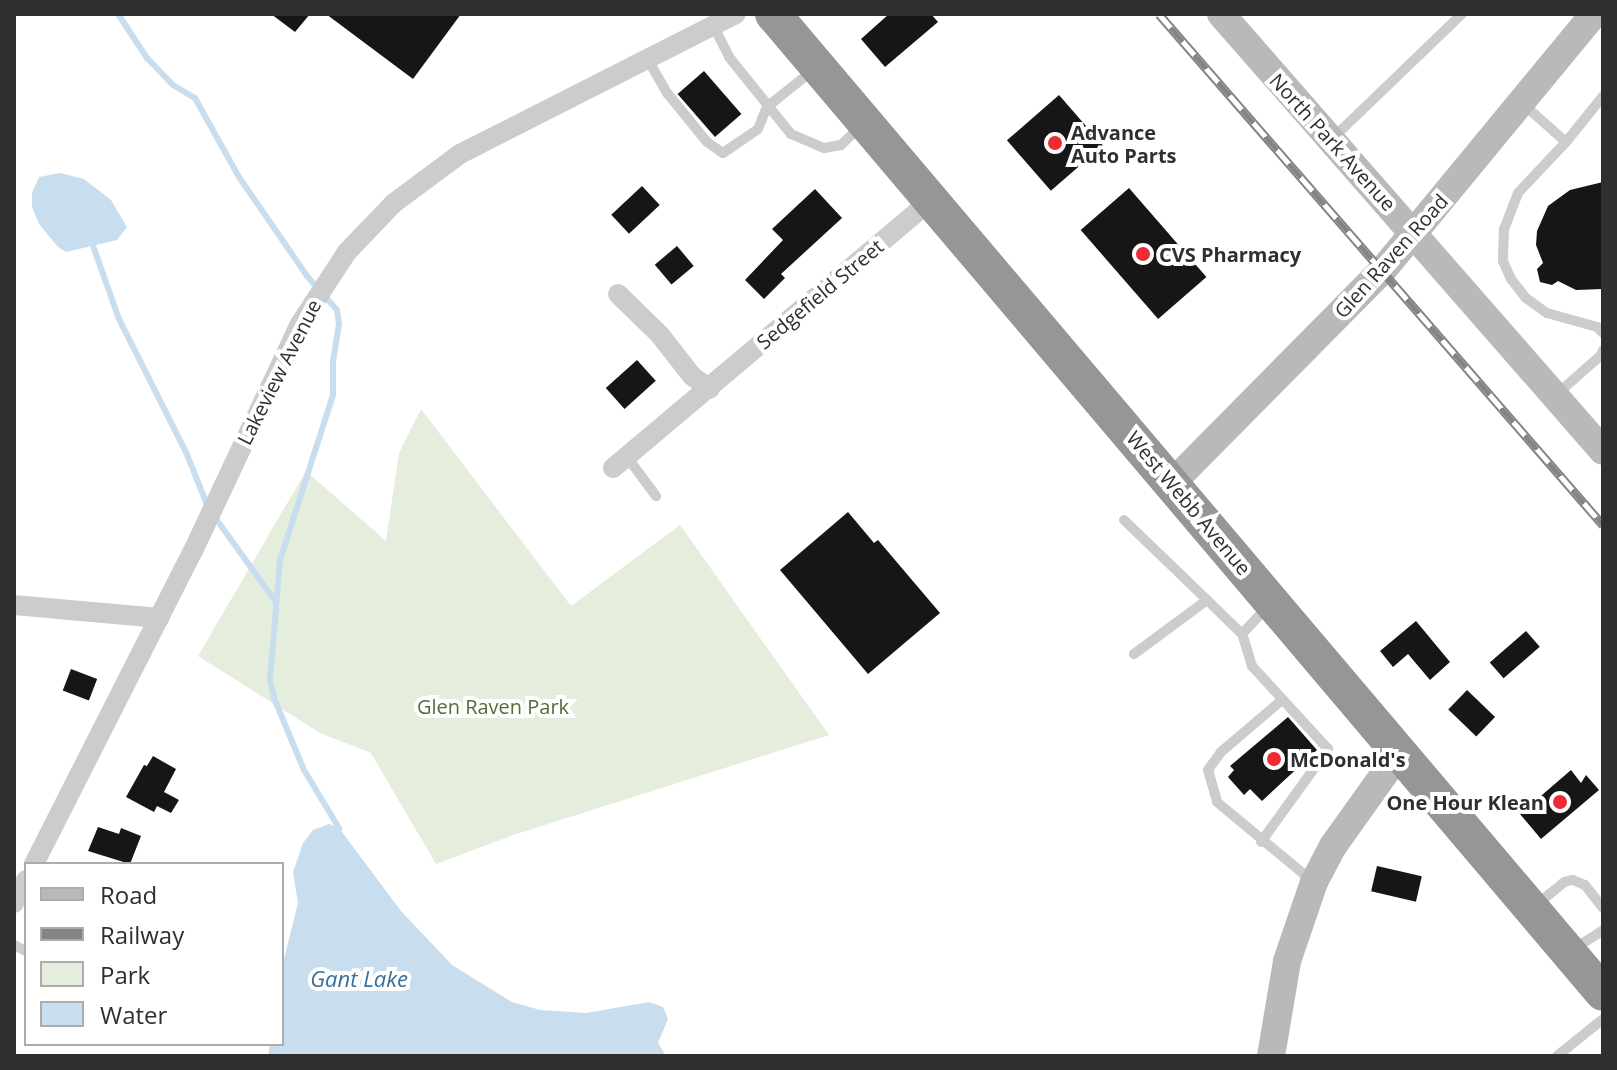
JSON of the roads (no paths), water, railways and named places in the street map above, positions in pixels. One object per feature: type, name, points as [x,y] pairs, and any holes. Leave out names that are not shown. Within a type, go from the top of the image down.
[{"type":"highway","name":"West Webb Avenue","points":[[773,14],[1400,752],[1569,953],[1603,999]]},
{"type":"street","name":"Lakeview Avenue","points":[[35,862],[159,618],[300,324],[347,252],[394,203],[460,154],[736,14]]},
{"type":"street","name":"North Park Avenue","points":[[1221,14],[1603,451]]},
{"type":"street","name":"Glen Raven Road","points":[[1172,483],[1372,282],[1594,14]]},
{"type":"street","name":"Sedgefield Street","points":[[620,462],[932,199]]},
{"type":"street","points":[[618,294],[660,335],[692,376],[710,389]]},
{"type":"street","points":[[14,605],[159,618]]},
{"type":"street","points":[[1271,1056],[1287,961],[1314,882],[1333,846],[1400,752]]},
{"type":"street","points":[[14,903],[24,884]]},
{"type":"lane","points":[[1332,139],[1462,14]]},
{"type":"lane","points":[[714,27],[729,57],[791,134],[824,148],[841,145],[865,122]]},
{"type":"lane","points":[[648,60],[668,94],[707,142],[723,153],[758,129],[767,107],[818,66]]},
{"type":"lane","points":[[1603,96],[1551,161],[1526,181],[1518,193],[1504,229],[1503,261],[1511,279],[1526,298],[1547,313],[1597,327],[1603,333]]},
{"type":"lane","points":[[1521,102],[1566,142]]},
{"type":"lane","points":[[1555,395],[1602,356]]},
{"type":"lane","points":[[620,462],[656,496]]},
{"type":"lane","points":[[1124,520],[1242,634],[1252,666],[1328,749],[1261,842]]},
{"type":"lane","points":[[1134,654],[1207,600]]},
{"type":"lane","points":[[1242,634],[1272,601]]},
{"type":"lane","points":[[1282,700],[1221,752],[1208,770],[1217,802],[1261,842],[1314,882]]},
{"type":"lane","points":[[1531,909],[1564,882],[1573,880],[1585,885],[1603,908]]},
{"type":"lane","points":[[1569,953],[1603,930]]},
{"type":"lane","points":[[1557,1056],[1603,999]]},
{"type":"water","points":[[60,173],[84,179],[111,200],[127,227],[117,240],[66,252],[58,247],[39,224],[32,207],[32,193],[39,177]]},
{"type":"water","name":"Gant Lake","points":[[329,824],[339,828],[401,911],[452,965],[512,1002],[540,1010],[586,1013],[649,1002],[663,1007],[668,1019],[658,1043],[666,1056],[268,1056],[270,1046],[284,1046],[284,959],[298,903],[293,872],[303,843],[313,830]]},
{"type":"waterway","points":[[118,14],[147,58],[173,85],[195,98],[239,177],[307,276],[337,310],[339,324],[333,360],[333,395],[280,560],[270,679],[274,698],[304,770],[339,828],[338,833]]},
{"type":"waterway","points":[[91,240],[119,319],[186,452],[208,507]]},
{"type":"waterway","points":[[214,516],[275,601]]},
{"type":"railway","points":[[1159,14],[1603,525]]},
{"type":"place","name":"Advance Auto Parts","points":[[1055,143]]},
{"type":"place","name":"CVS Pharmacy","points":[[1143,254]]},
{"type":"place","name":"McDonald's","points":[[1274,759]]},
{"type":"place","name":"One Hour Klean","points":[[1560,802]]},
{"type":"park label","name":"Glen Raven Park","points":[[493,706]]}]
